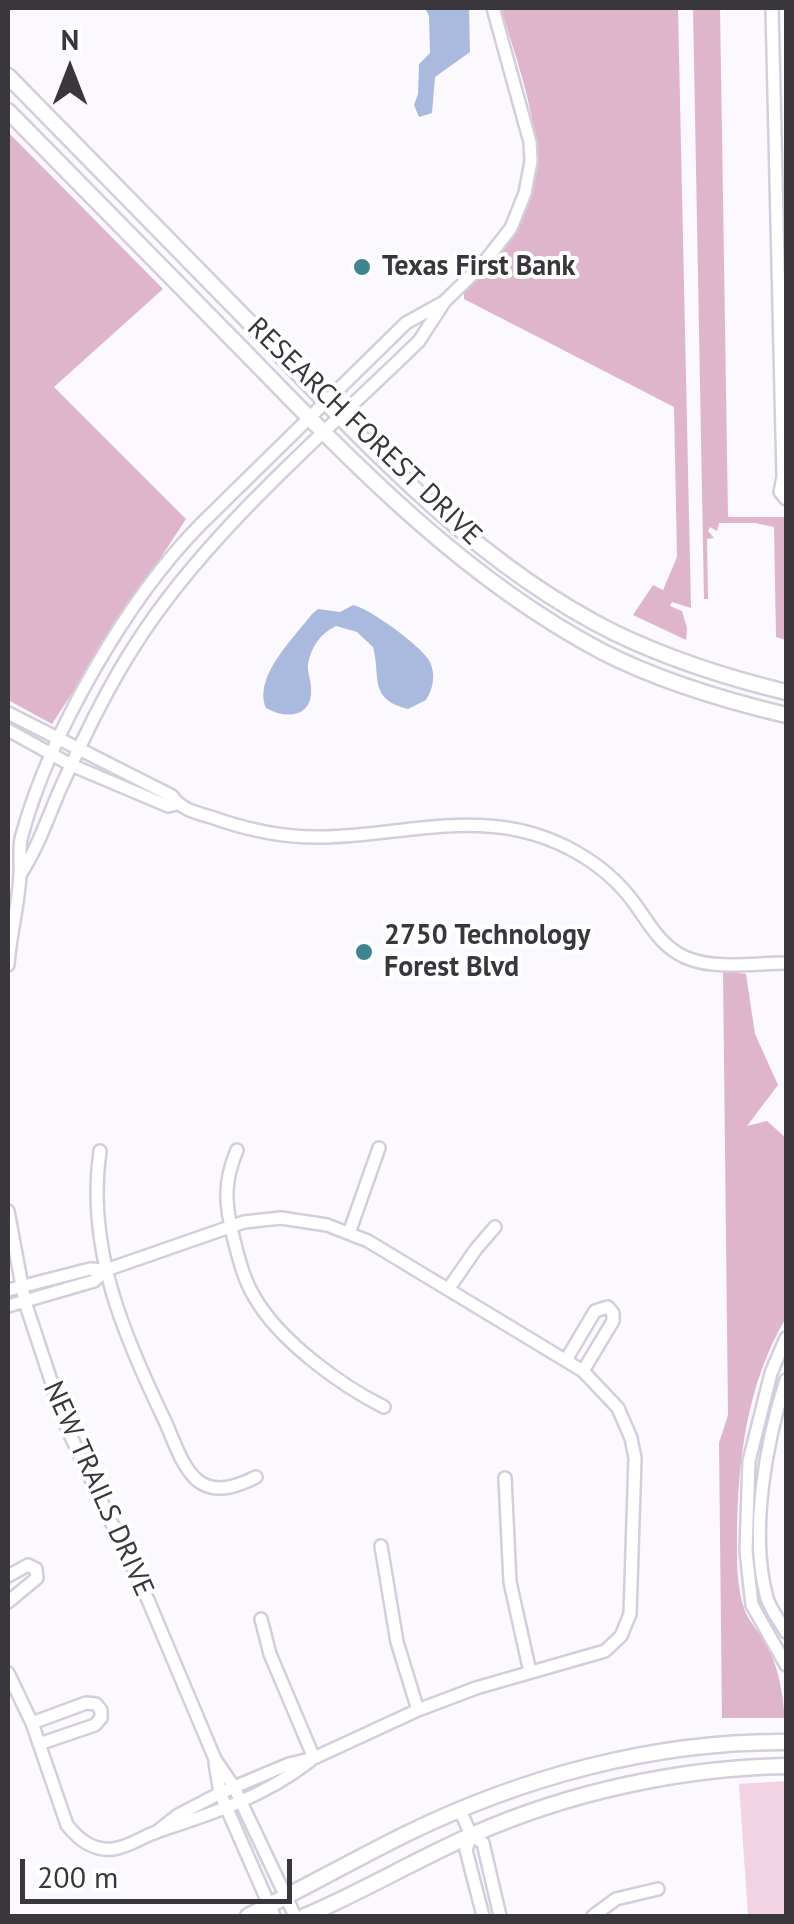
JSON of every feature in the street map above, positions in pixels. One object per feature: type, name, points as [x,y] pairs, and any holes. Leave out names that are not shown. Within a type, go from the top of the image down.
[{"type":"main road","name":"RESEARCH FOREST DRIVE","points":[[8,76],[326,401],[454,524],[508,567],[613,632],[672,658],[786,692]]},
{"type":"main road","name":"RESEARCH FOREST DRIVE","points":[[8,111],[309,418],[438,540],[494,585],[603,652],[664,679],[786,715]]},
{"type":"main road","points":[[78,182],[114,184]]},
{"type":"main road","points":[[248,1916],[272,1911],[286,1898],[460,1810],[574,1770],[625,1758],[718,1745],[786,1742]]},
{"type":"main road","points":[[305,1916],[471,1835],[532,1812],[631,1785],[722,1770],[786,1766]]},
{"type":"street","points":[[20,875],[39,846],[71,765],[135,644],[182,580],[211,545],[419,341],[445,301],[504,239],[520,212],[531,161],[526,124],[493,8]]},
{"type":"street","points":[[772,8],[780,81],[784,477],[780,492],[786,499]]},
{"type":"street","points":[[8,964],[20,875],[20,840],[52,754],[116,633],[170,558],[406,323],[445,301]]},
{"type":"street","points":[[170,558],[193,568]]},
{"type":"street","points":[[170,558],[182,580]]},
{"type":"street","points":[[8,713],[172,796],[177,804]]},
{"type":"street","points":[[8,730],[71,765],[168,806],[177,804],[245,828],[324,837],[467,825],[533,833],[577,852],[596,866],[619,885],[660,940],[686,958],[713,963],[786,962]]},
{"type":"street","points":[[349,1233],[378,1148]]},
{"type":"street","points":[[237,1150],[224,1199],[243,1274],[264,1312],[287,1337],[355,1392],[384,1407]]},
{"type":"street","points":[[100,1151],[95,1200],[106,1270],[126,1336],[186,1466],[198,1481],[210,1486],[238,1486],[256,1477]]},
{"type":"street","name":"NEW TRAILS DRIVE","points":[[8,1211],[21,1286],[38,1348],[80,1459],[148,1600],[214,1759],[220,1793],[272,1911]]},
{"type":"street","points":[[8,1306],[94,1280],[106,1270],[230,1226],[281,1218],[327,1225],[368,1241],[583,1371],[618,1408],[631,1438],[635,1458],[630,1614],[621,1636],[605,1652],[530,1672],[418,1710],[314,1758],[220,1793],[178,1815],[155,1833]]},
{"type":"street","points":[[449,1288],[496,1227]]},
{"type":"street","points":[[8,1290],[90,1269],[106,1270]]},
{"type":"street","points":[[566,1360],[595,1311],[608,1308],[614,1321],[583,1371]]},
{"type":"street","points":[[786,1338],[771,1373],[748,1461],[746,1551],[752,1605],[786,1665]]},
{"type":"street","points":[[786,1380],[766,1465],[762,1554],[767,1600],[786,1632]]},
{"type":"street","points":[[748,1461],[766,1465]]},
{"type":"street","points":[[505,1478],[510,1582],[530,1672]]},
{"type":"street","points":[[381,1546],[396,1642],[418,1710]]},
{"type":"street","points":[[746,1551],[762,1554]]},
{"type":"street","points":[[8,1576],[28,1565],[36,1569],[37,1578],[8,1602]]},
{"type":"street","points":[[261,1618],[270,1654],[314,1758]]},
{"type":"street","points":[[9,1676],[32,1723],[61,1812],[76,1837],[98,1848],[112,1849],[242,1802],[280,1783],[314,1758]]},
{"type":"street","points":[[32,1723],[86,1704],[96,1704],[101,1710],[94,1725],[39,1744]]},
{"type":"street","name":"NEW TRAILS DRIVE","points":[[214,1759],[242,1802],[295,1916]]},
{"type":"street","points":[[460,1810],[471,1835],[483,1843],[500,1916]]},
{"type":"street","points":[[471,1835],[466,1850],[483,1916]]},
{"type":"street","points":[[593,1916],[616,1898],[658,1889]]},
{"type":"shaded area","points":[[501,8],[678,8],[691,608],[672,602],[670,606],[682,611],[686,640],[633,615],[653,585],[663,590],[677,557],[674,407],[464,299],[464,291],[498,257],[521,222],[535,162],[528,101]]},
{"type":"shaded area","points":[[693,8],[720,8],[728,517],[786,517],[786,640],[776,637],[774,527],[719,523],[717,531],[710,527],[708,531],[714,538],[707,539],[708,599],[704,599]]},
{"type":"shaded area","points":[[8,132],[163,289],[54,387],[186,519],[52,724],[8,700]]},
{"type":"shaded area","points":[[723,971],[746,974],[755,1034],[778,1085],[747,1126],[767,1121],[786,1138],[786,1318],[762,1369],[747,1422],[737,1544],[742,1602],[774,1661],[785,1718],[722,1718],[719,1443],[728,1415]]},
{"type":"shaded area","points":[[786,1781],[786,1916],[748,1916],[739,1784]]},
{"type":"water","points":[[425,8],[469,8],[470,52],[435,77],[432,113],[419,117],[414,105],[419,64],[430,53],[429,16]]},
{"type":"water","points":[[353,605],[383,620],[425,655],[433,677],[426,700],[408,709],[387,699],[378,686],[373,647],[357,632],[336,626],[321,637],[312,652],[308,664],[308,705],[290,715],[266,708],[263,696],[270,671],[312,614],[318,609],[340,612]]},
{"type":"place","name":"Texas First Bank","points":[[362,267]]},
{"type":"place","name":"2750 Technology Forest Blvd","points":[[364,952]]}]
